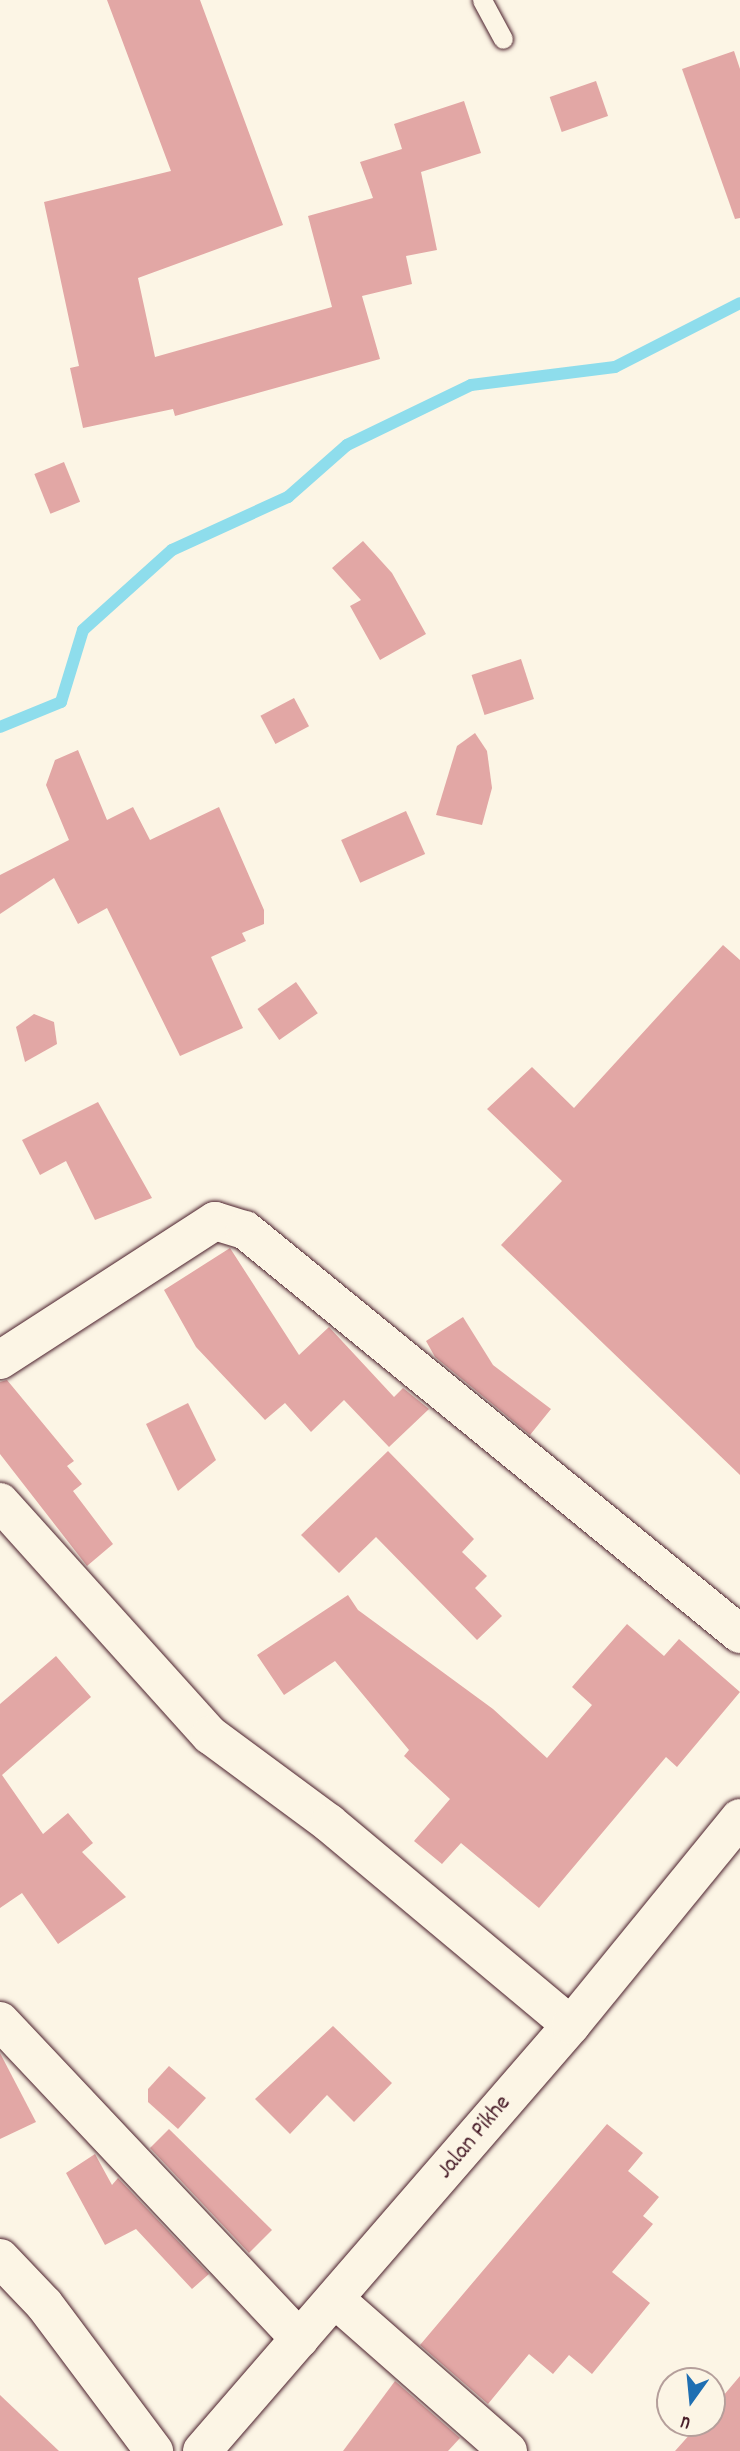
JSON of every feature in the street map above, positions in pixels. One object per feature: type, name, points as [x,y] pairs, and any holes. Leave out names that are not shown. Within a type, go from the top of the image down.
[{"type":"main road","points":[[0,1360],[215,1222],[245,1230],[740,1634]]},
{"type":"main road","points":[[0,1502],[210,1735],[329,1823],[571,2025]]},
{"type":"main road","name":"Jalan Pikhe","points":[[202,2451],[336,2300],[571,2025],[740,1818]]},
{"type":"main road","points":[[0,2021],[299,2339]]},
{"type":"main road","points":[[0,2258],[44,2304],[154,2451]]},
{"type":"main road","points":[[336,2300],[508,2451]]},
{"type":"lane","points":[[482,0],[503,39]]},
{"type":"building","points":[[107,0],[200,0],[283,225],[138,278],[155,357],[332,307],[308,216],[373,198],[360,162],[402,149],[394,124],[464,101],[481,153],[421,172],[437,250],[406,256],[412,284],[362,296],[380,359],[175,416],[173,409],[83,428],[70,368],[79,366],[44,202],[171,171]]},
{"type":"building","points":[[734,51],[740,69],[740,218],[735,219],[682,69]]},
{"type":"building","points":[[596,81],[608,116],[562,132],[550,97]]},
{"type":"building","points":[[64,462],[80,502],[50,514],[34,474]]},
{"type":"building","points":[[363,541],[392,573],[426,634],[380,660],[350,606],[361,600],[332,568]]},
{"type":"building","points":[[521,659],[534,699],[485,715],[472,675]]},
{"type":"building","points":[[294,698],[309,726],[275,744],[260,716]]},
{"type":"building","points":[[475,733],[487,751],[492,788],[482,825],[436,815],[457,746]]},
{"type":"building","points":[[78,750],[107,820],[133,807],[150,840],[219,807],[264,910],[264,924],[242,933],[246,941],[211,957],[243,1028],[180,1056],[107,908],[78,924],[54,878],[0,914],[0,875],[69,840],[46,785],[55,760]]},
{"type":"building","points":[[406,811],[425,854],[360,883],[341,840]]},
{"type":"building","points":[[723,945],[740,960],[740,1475],[501,1245],[562,1181],[487,1109],[532,1067],[574,1108]]},
{"type":"building","points":[[296,982],[318,1013],[279,1040],[257,1009]]},
{"type":"building","points":[[34,1014],[54,1022],[57,1044],[25,1062],[16,1027]]},
{"type":"building","points":[[98,1102],[152,1198],[95,1220],[66,1161],[40,1175],[22,1140]]},
{"type":"building","points":[[230,1248],[299,1355],[329,1327],[394,1397],[403,1388],[429,1409],[389,1447],[344,1400],[311,1432],[285,1403],[265,1420],[196,1347],[164,1290]]},
{"type":"building","points":[[463,1317],[493,1365],[551,1409],[530,1435],[435,1357],[426,1341]]},
{"type":"building","points":[[7,1380],[74,1461],[67,1466],[82,1484],[73,1491],[113,1544],[87,1566],[0,1454],[0,1382]]},
{"type":"building","points":[[188,1403],[216,1460],[178,1491],[146,1424]]},
{"type":"building","points":[[388,1451],[474,1539],[462,1552],[487,1576],[475,1588],[502,1616],[477,1640],[376,1537],[339,1573],[301,1535]]},
{"type":"building","points":[[348,1595],[358,1610],[493,1709],[547,1758],[592,1705],[572,1687],[627,1624],[664,1656],[679,1639],[740,1692],[677,1767],[666,1757],[539,1908],[461,1843],[442,1864],[414,1841],[450,1799],[404,1756],[409,1750],[335,1661],[284,1695],[257,1655]]},
{"type":"building","points":[[56,1656],[91,1697],[2,1775],[43,1834],[68,1813],[93,1843],[82,1852],[126,1897],[58,1944],[22,1893],[0,1908],[0,1704]]},
{"type":"building","points":[[333,2026],[392,2083],[354,2122],[327,2095],[290,2134],[255,2099]]},
{"type":"building","points":[[0,2053],[36,2122],[0,2139]]},
{"type":"building","points":[[169,2066],[206,2098],[178,2129],[148,2102],[148,2089]]},
{"type":"building","points":[[607,2124],[643,2153],[628,2171],[659,2197],[643,2216],[653,2224],[612,2272],[650,2303],[592,2374],[569,2355],[553,2374],[529,2354],[488,2404],[420,2345]]},
{"type":"building","points":[[169,2129],[272,2230],[249,2253],[150,2148]]},
{"type":"building","points":[[95,2154],[112,2185],[118,2178],[209,2274],[192,2289],[136,2229],[105,2245],[66,2173]]},
{"type":"building","points":[[740,2376],[740,2451],[675,2451],[688,2437],[726,2437],[726,2392]]},
{"type":"building","points":[[395,2381],[460,2438],[448,2451],[343,2451]]},
{"type":"building","points":[[0,2395],[59,2451],[0,2451]]},
{"type":"waterway","points":[[0,727],[61,702],[83,630],[172,550],[288,497],[347,445],[471,385],[615,367],[740,303]]}]
